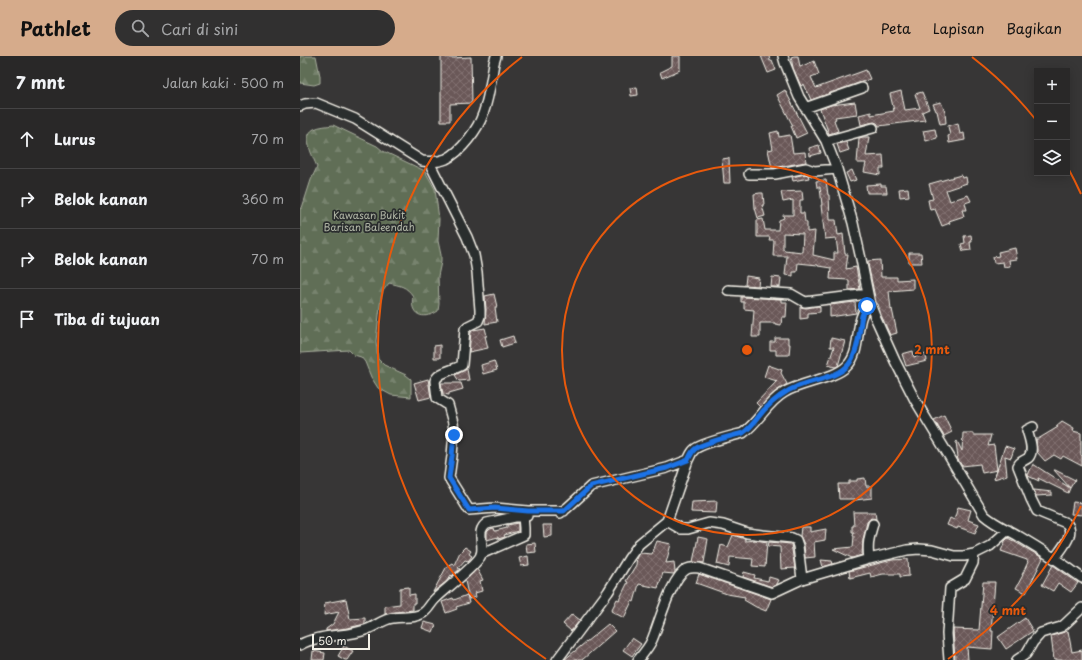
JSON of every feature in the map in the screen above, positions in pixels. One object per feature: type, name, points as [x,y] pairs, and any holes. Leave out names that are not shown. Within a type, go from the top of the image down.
[{"type":"street","points":[[300,106],[316,103],[334,110],[355,120],[422,161],[429,162],[445,159],[453,155],[472,133],[484,114],[496,56]]},
{"type":"street","points":[[783,56],[794,84],[806,108],[826,141],[837,169],[853,223],[870,304],[895,361],[915,400],[980,511],[989,520],[1055,558],[1082,578]]},
{"type":"street","points":[[806,108],[862,88]]},
{"type":"street","points":[[826,141],[873,128]]},
{"type":"street","points":[[429,162],[470,243],[477,272],[480,302],[479,319],[465,329],[462,365],[440,374],[435,381],[437,398],[447,404],[453,427],[450,479],[469,510],[495,508],[528,511],[564,511]]},
{"type":"street","points":[[749,174],[775,174],[806,168],[814,170],[837,169]]},
{"type":"street","points":[[728,290],[791,294],[805,302],[868,294]]},
{"type":"street","points":[[558,660],[608,592],[639,544],[667,520],[688,460],[695,449],[702,445],[743,433],[749,429],[765,410],[784,393],[796,387],[838,373],[848,366],[856,348],[861,319],[865,308],[870,304]]},
{"type":"street","points":[[1033,427],[1027,430],[1032,449],[1031,454],[1018,466],[1037,511],[1066,523],[1069,526],[1070,532],[1068,539],[1055,558]]},
{"type":"street","points":[[300,645],[312,640],[366,630],[390,618],[417,616],[424,612],[476,562],[481,554],[482,546],[480,532],[484,525],[522,516],[556,514],[564,511],[591,486],[667,468],[688,460]]},
{"type":"street","points":[[481,554],[524,535],[522,516]]},
{"type":"street","points":[[667,520],[681,529],[688,529],[709,523],[723,525],[747,533],[792,538],[796,540],[798,546],[802,579]]},
{"type":"street","points":[[869,559],[867,549],[873,524]]},
{"type":"street","points":[[638,660],[650,644],[660,615],[678,577],[686,569],[692,567],[699,568],[772,593],[802,579],[869,559],[912,549],[932,550],[954,556],[974,554],[990,546],[1008,530]]},
{"type":"street","points":[[949,660],[947,634],[950,588],[965,579],[973,563],[974,554]]},
{"type":"street","points":[[1017,660],[1026,654],[1033,642],[1041,633],[1064,625],[1082,608]]},
{"type":"green space","points":[[300,56],[316,56],[320,83],[314,85],[300,83]]},
{"type":"green space","name":"Kawasan Bukit Barisan Baleendah","points":[[333,125],[425,171],[435,189],[439,219],[438,241],[441,255],[438,276],[438,311],[427,316],[418,314],[413,308],[413,296],[408,290],[389,283],[383,291],[381,298],[376,341],[378,359],[384,365],[406,375],[411,379],[411,397],[391,395],[378,388],[371,377],[365,362],[361,357],[354,355],[349,350],[300,353],[300,208],[302,208],[317,167],[309,146],[308,136],[314,129]]},
{"type":"building","points":[[441,56],[451,58],[471,57],[472,103],[450,104],[450,121],[441,121]]},
{"type":"building","points":[[672,56],[680,56],[680,70],[662,78],[660,72],[672,66]]},
{"type":"building","points":[[761,56],[769,56],[770,61],[772,60],[776,70],[768,73]]},
{"type":"building","points":[[798,56],[800,67],[814,61],[819,74],[811,77],[816,88],[866,70],[870,79],[811,100],[804,84],[801,86],[793,68],[791,57]]},
{"type":"building","points":[[637,87],[638,95],[631,96],[630,88]]},
{"type":"building","points":[[785,90],[807,133],[796,138],[791,126],[793,126],[777,95]]},
{"type":"building","points":[[901,91],[905,110],[920,108],[915,94],[922,92],[929,109],[922,112],[925,120],[879,126],[874,122],[861,125],[859,115],[871,112],[871,115],[894,111],[890,94]]},
{"type":"building","points":[[855,102],[857,114],[835,117],[836,119],[834,120],[838,131],[829,134],[820,109],[831,105]]},
{"type":"building","points":[[941,102],[945,112],[946,123],[940,124],[937,111],[933,104]]},
{"type":"building","points":[[958,123],[960,134],[964,133],[965,140],[949,143],[948,136],[950,135],[948,126]]},
{"type":"building","points":[[935,129],[937,138],[926,141],[923,131]]},
{"type":"building","points":[[778,131],[779,137],[790,135],[793,153],[805,152],[806,162],[772,168],[768,150],[773,149],[770,133]]},
{"type":"building","points":[[869,137],[866,156],[883,155],[884,168],[880,168],[880,175],[864,172],[866,163],[857,163],[859,138]]},
{"type":"building","points":[[846,142],[849,150],[840,153],[837,144]]},
{"type":"building","points":[[819,145],[821,153],[810,156],[809,148]]},
{"type":"building","points":[[729,158],[730,183],[724,183],[722,159]]},
{"type":"building","points":[[852,170],[856,180],[850,182],[846,173]]},
{"type":"building","points":[[805,174],[808,175],[809,178],[793,181],[792,177]]},
{"type":"building","points":[[961,175],[962,178],[966,177],[967,183],[946,190],[950,201],[968,195],[971,201],[965,203],[967,210],[962,210],[964,216],[949,221],[950,223],[942,226],[935,209],[930,210],[928,200],[933,199],[929,184]]},
{"type":"building","points":[[826,180],[829,195],[830,220],[836,220],[838,235],[843,234],[845,254],[848,254],[846,269],[856,267],[860,289],[849,290],[849,280],[830,279],[831,268],[818,265],[798,263],[797,272],[793,272],[793,276],[785,275],[787,256],[773,256],[774,240],[769,240],[770,237],[757,237],[757,220],[763,219],[765,230],[778,230],[779,220],[784,218],[783,215],[793,215],[793,200],[783,202],[781,192],[802,191],[803,200],[800,200],[800,213],[804,213],[805,222],[807,223],[807,232],[815,231],[813,255],[834,260],[834,253],[838,253],[836,238],[825,239],[820,187],[817,187],[816,181]],"holes":[[[783,233],[803,234],[802,252],[783,249]]]},
{"type":"building","points":[[881,184],[881,186],[886,186],[887,193],[867,193],[866,185]]},
{"type":"building","points":[[908,188],[909,196],[900,197],[899,189]]},
{"type":"building","points":[[763,193],[764,205],[762,205],[765,216],[758,218],[755,208],[754,194]]},
{"type":"building","points":[[971,235],[971,250],[963,251],[961,244],[965,243],[964,236]]},
{"type":"building","points":[[1015,248],[1017,259],[1009,260],[1010,266],[1004,267],[1003,262],[994,263],[993,257],[999,256],[998,252]]},
{"type":"building","points":[[909,253],[921,253],[922,263],[909,263]]},
{"type":"building","points":[[880,260],[881,277],[897,277],[897,280],[913,279],[913,289],[889,291],[891,310],[892,309],[897,333],[890,335],[876,302],[868,264],[868,261]]},
{"type":"building","points":[[746,276],[759,278],[758,286],[745,285]]},
{"type":"building","points":[[772,277],[781,278],[780,287],[771,287]]},
{"type":"building","points":[[494,294],[497,307],[495,307],[497,322],[485,324],[485,296]]},
{"type":"building","points":[[741,297],[781,299],[781,302],[787,302],[786,317],[782,317],[781,325],[775,323],[760,323],[760,337],[752,337],[754,310],[744,309],[744,302],[741,302]]},
{"type":"building","points":[[855,302],[856,313],[830,317],[830,305]]},
{"type":"building","points":[[800,307],[806,308],[820,307],[820,312],[808,313],[808,318],[800,319]]},
{"type":"building","points":[[485,328],[488,348],[469,352],[471,332],[473,330]]},
{"type":"building","points":[[513,336],[515,343],[502,347],[500,340]]},
{"type":"building","points":[[775,338],[788,338],[788,344],[790,344],[789,355],[776,355],[776,350],[770,350],[770,342],[775,342]]},
{"type":"building","points":[[831,338],[845,341],[838,366],[835,367],[828,365],[834,347],[830,347]]},
{"type":"building","points":[[440,345],[440,358],[434,358],[434,346]]},
{"type":"building","points":[[913,351],[914,357],[926,354],[927,361],[906,366],[902,354]]},
{"type":"building","points":[[494,361],[497,370],[483,374],[481,365]]},
{"type":"building","points":[[768,365],[782,370],[781,373],[787,384],[775,392],[760,407],[756,403],[777,381],[764,377]]},
{"type":"building","points":[[467,369],[469,380],[459,381],[455,375]]},
{"type":"building","points":[[428,379],[431,397],[419,400],[414,383]]},
{"type":"building","points":[[441,383],[461,383],[463,389],[449,393],[449,395],[443,394]]},
{"type":"building","points":[[944,415],[952,432],[944,436],[934,420]]},
{"type":"building","points":[[1062,421],[1074,428],[1073,431],[1081,433],[1082,466],[1063,456],[1061,459],[1054,455],[1045,461],[1037,452],[1036,439],[1058,427],[1056,426]]},
{"type":"building","points":[[963,433],[973,433],[973,435],[991,435],[988,446],[994,445],[997,470],[982,473],[980,464],[962,466],[957,458],[956,442],[957,441],[962,451]]},
{"type":"building","points":[[1005,446],[1014,449],[1011,458],[1005,456],[1007,475],[994,479]]},
{"type":"building","points":[[1033,464],[1070,488],[1068,493],[1038,478],[1039,481],[1028,476]]},
{"type":"building","points":[[1054,470],[1075,480],[1070,488]]},
{"type":"building","points":[[865,478],[866,486],[872,486],[872,498],[855,500],[839,499],[838,484],[849,484],[849,481],[857,481],[857,479]]},
{"type":"building","points":[[1034,490],[1052,492],[1052,495],[1036,496]]},
{"type":"building","points":[[717,501],[716,513],[691,512],[692,502]]},
{"type":"building","points":[[1073,502],[1082,503],[1082,515],[1071,514]]},
{"type":"building","points":[[958,507],[971,510],[968,520],[979,524],[975,533],[947,525],[950,518],[954,520]]},
{"type":"building","points":[[853,512],[875,512],[876,519],[871,518],[867,522],[863,540],[862,555],[852,558],[833,549],[853,547]]},
{"type":"building","points":[[518,523],[518,531],[504,535],[505,537],[487,540],[487,532],[490,529],[494,528],[495,531],[507,528],[507,525]]},
{"type":"building","points":[[543,525],[552,525],[552,536],[544,537]]},
{"type":"building","points":[[801,527],[810,527],[810,532],[826,529],[825,540],[814,542],[815,557],[805,558],[804,544],[800,536]]},
{"type":"building","points":[[733,535],[745,539],[745,541],[756,540],[767,542],[765,567],[752,566],[753,559],[730,557],[729,567],[717,564],[721,545],[728,547]]},
{"type":"building","points":[[698,537],[708,539],[704,563],[693,562]]},
{"type":"building","points":[[1008,538],[1043,558],[1026,593],[1016,588],[1028,562],[1027,560],[1001,551],[1005,541]]},
{"type":"building","points":[[657,541],[671,544],[666,563],[674,562],[675,572],[674,574],[663,573],[658,588],[639,584],[634,602],[632,601],[624,618],[611,611],[617,599],[619,600],[628,582],[626,581],[636,565],[637,556],[640,553],[652,554]]},
{"type":"building","points":[[769,542],[791,544],[795,568],[781,569],[780,547],[768,546]]},
{"type":"building","points":[[535,543],[536,552],[527,553],[526,544]]},
{"type":"building","points":[[465,547],[471,551],[469,554],[472,556],[468,561],[465,560],[458,568],[460,569],[452,576],[451,575],[446,582],[433,592],[447,566],[452,563],[454,565],[460,552]]},
{"type":"building","points":[[528,556],[529,565],[521,566],[519,558]]},
{"type":"building","points":[[908,559],[909,576],[900,577],[900,574],[883,574],[871,577],[870,573],[850,578],[849,571],[892,560]]},
{"type":"building","points":[[821,560],[832,561],[833,564],[823,567]]},
{"type":"building","points":[[1053,565],[1078,583],[1071,592],[1058,583],[1053,591],[1042,585]]},
{"type":"building","points":[[477,569],[483,580],[480,581],[482,591],[475,593],[476,597],[469,599],[465,581]]},
{"type":"building","points":[[744,572],[755,575],[754,578],[768,581],[769,577],[779,580],[777,584],[772,587],[743,577]]},
{"type":"building","points":[[699,574],[771,599],[766,611],[744,600],[745,597],[727,594],[696,583]]},
{"type":"building","points":[[983,582],[995,582],[991,631],[993,631],[992,649],[967,647],[968,660],[955,660],[953,629],[979,630]]},
{"type":"building","points":[[409,587],[409,595],[415,594],[413,610],[385,614],[385,606],[400,604],[400,588]]},
{"type":"building","points":[[467,595],[469,603],[456,607],[457,609],[446,613],[442,602],[453,598],[454,600]]},
{"type":"building","points":[[346,599],[350,619],[365,618],[365,624],[326,631],[326,629],[333,624],[339,612],[324,615],[325,603]]},
{"type":"building","points":[[572,614],[580,620],[571,631],[563,624]]},
{"type":"building","points":[[1025,618],[1033,631],[1006,649],[998,637]]},
{"type":"building","points":[[424,622],[436,625],[433,632],[422,628]]},
{"type":"building","points":[[608,624],[615,631],[582,660],[564,660]]},
{"type":"building","points":[[1068,631],[1072,652],[1082,650],[1082,660],[1054,660],[1051,636]]},
{"type":"building","points":[[632,638],[641,644],[632,656],[623,650]]},
{"type":"building","points":[[344,646],[353,651],[347,660],[338,656]]},
{"type":"building","points":[[313,651],[325,653],[324,660],[312,660]]},
{"type":"route","points":[[454,435],[449,478],[469,510],[495,508],[528,511],[564,511],[591,486],[667,468],[688,460],[695,449],[702,445],[743,433],[749,429],[765,410],[784,393],[796,387],[838,373],[848,366],[853,357],[861,319],[867,306]]}]
